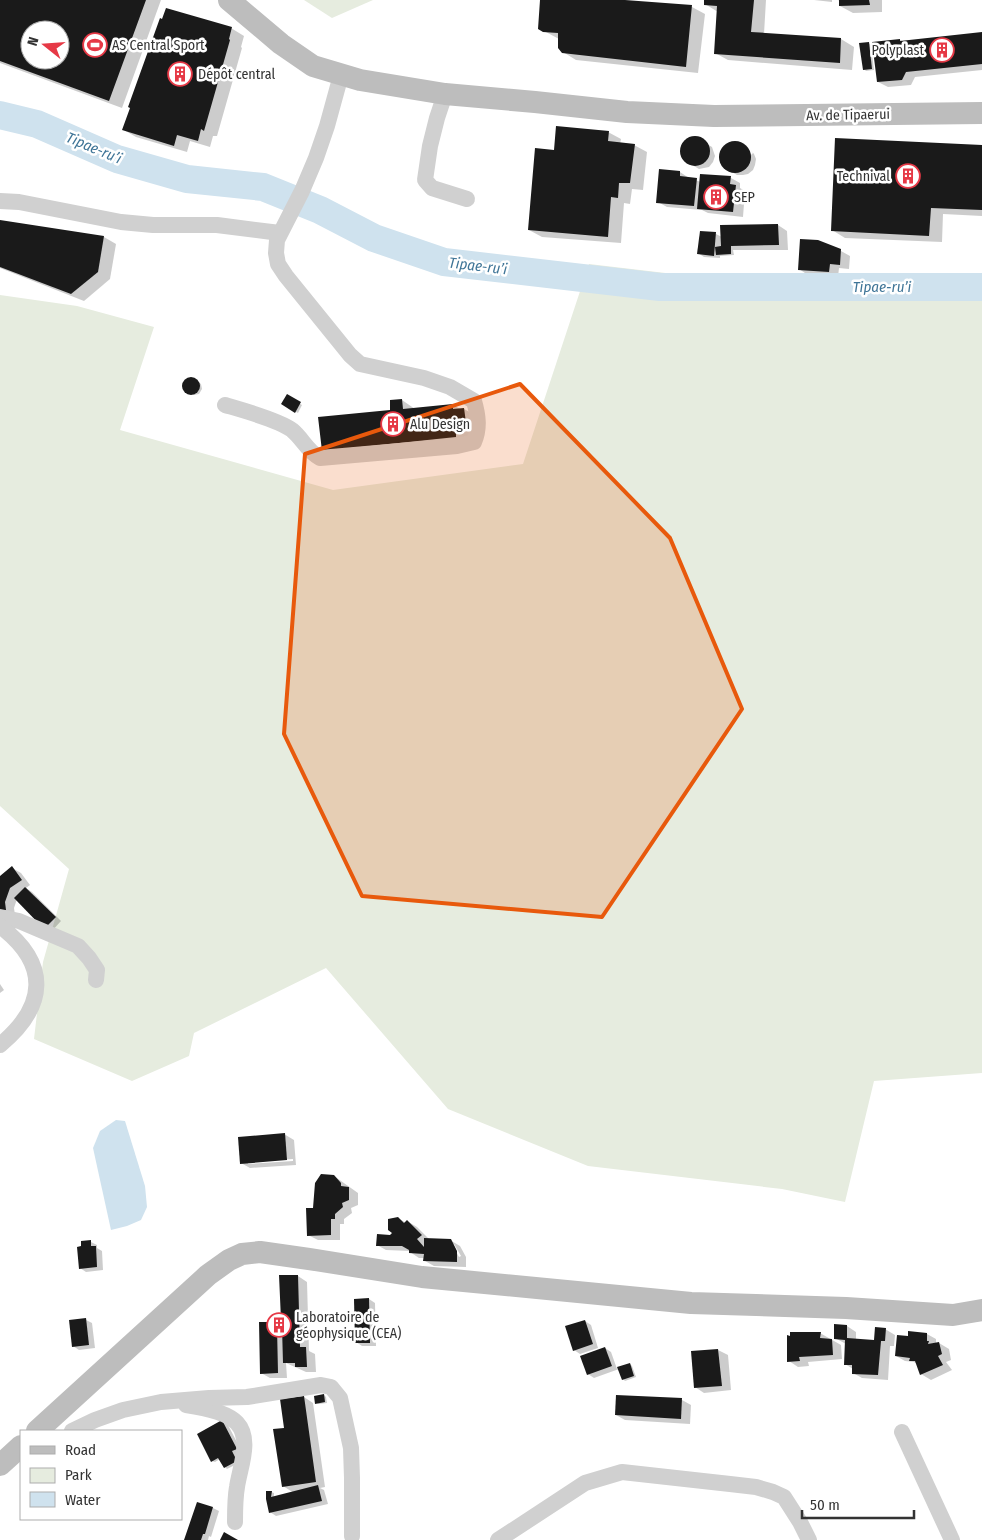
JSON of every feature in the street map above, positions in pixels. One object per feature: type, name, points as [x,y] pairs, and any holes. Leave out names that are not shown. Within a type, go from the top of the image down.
[{"type":"street","name":"Av. de Tipaerui","points":[[229,0],[282,44],[313,66],[360,80],[445,94],[627,112],[714,116],[982,113]]},
{"type":"street","points":[[225,405],[292,430],[312,454],[320,458],[457,446],[474,442],[478,432],[478,412],[474,400],[450,387],[424,378],[360,364],[350,355],[278,264],[276,253],[277,240],[302,191],[316,158],[341,75]]},
{"type":"street","points":[[445,94],[430,146],[425,180],[432,188],[467,199]]},
{"type":"street","points":[[0,201],[19,202],[121,222],[153,225],[283,227]]},
{"type":"street","points":[[0,918],[19,921],[78,946],[97,970],[96,980]]},
{"type":"street","points":[[0,926],[14,936],[28,955],[38,985],[36,998],[28,1014],[15,1032],[0,1044]]},
{"type":"street","points":[[38,1430],[208,1275],[229,1260],[242,1254],[260,1252],[309,1258],[422,1277],[690,1303],[846,1308],[953,1315],[982,1310]]},
{"type":"street","points":[[74,1430],[95,1420],[124,1410],[161,1402],[247,1397],[321,1385],[331,1387],[340,1398],[351,1448],[352,1536]]},
{"type":"street","points":[[161,1402],[200,1407],[222,1414],[236,1421],[243,1431],[244,1444],[235,1506],[235,1522]]},
{"type":"street","points":[[902,1432],[952,1540]]},
{"type":"street","points":[[0,1465],[20,1447]]},
{"type":"street","points":[[498,1540],[585,1483],[622,1472],[756,1487],[773,1492],[784,1497],[809,1540]]},
{"type":"highlighted area","points":[[520,384],[670,538],[742,709],[602,917],[362,896],[284,734],[305,454]]},
{"type":"green space","points":[[304,0],[373,0],[332,18]]},
{"type":"green space","points":[[589,264],[759,284],[982,278],[982,1073],[874,1081],[845,1202],[782,1189],[588,1166],[448,1109],[326,968],[194,1033],[189,1056],[132,1081],[34,1039],[43,962],[69,869],[0,806],[0,295],[77,306],[154,327],[120,430],[333,490],[523,464]]},
{"type":"water","points":[[116,1120],[125,1121],[145,1186],[147,1207],[141,1220],[111,1230],[93,1148],[100,1131]]},
{"type":"building","name":"AS Central Sport","points":[[0,0],[146,0],[109,101],[25,70],[70,70],[70,20],[20,20],[20,68],[0,61]]},
{"type":"building","points":[[540,0],[625,0],[692,5],[686,67],[562,53],[558,48],[558,33],[543,32],[538,29]]},
{"type":"building","points":[[704,0],[754,0],[751,32],[841,38],[840,63],[714,54],[717,6],[704,5]]},
{"type":"building","points":[[839,0],[869,0],[870,5],[839,6]]},
{"type":"building","name":"Dépôt central","points":[[166,8],[232,27],[204,131],[201,129],[198,141],[177,135],[174,146],[122,130],[130,108],[128,107],[160,18],[162,19]]},
{"type":"building","points":[[982,32],[982,64],[906,72],[902,80],[877,82],[872,42],[900,39],[900,41]]},
{"type":"building","points":[[869,42],[872,69],[863,70],[859,43]]},
{"type":"building","points":[[556,126],[609,131],[608,141],[635,144],[630,183],[619,183],[618,198],[611,197],[608,237],[528,230],[535,148],[554,150]]},
{"type":"building","points":[[695,136],[706,140],[710,151],[706,162],[695,166],[684,162],[680,151],[684,140]]},
{"type":"building","name":"Technival","points":[[835,138],[982,145],[982,210],[931,208],[929,236],[831,231]]},
{"type":"building","points":[[735,141],[746,146],[751,157],[746,168],[735,173],[724,168],[719,157],[724,146]]},
{"type":"building","points":[[659,169],[680,171],[680,176],[697,178],[694,206],[656,203]]},
{"type":"building","name":"SEP","points":[[700,174],[731,176],[730,184],[736,185],[733,212],[697,209]]},
{"type":"building","points":[[0,220],[104,236],[98,272],[71,294],[0,267]]},
{"type":"building","name":"SEP","points":[[778,224],[779,245],[731,246],[731,254],[716,255],[715,247],[721,246],[720,225]]},
{"type":"building","name":"SEP","points":[[700,231],[716,232],[714,256],[697,254]]},
{"type":"building","points":[[800,239],[818,240],[841,249],[840,265],[830,264],[829,272],[798,270]]},
{"type":"building","points":[[191,377],[197,380],[200,386],[197,392],[191,395],[185,392],[182,386],[185,380]]},
{"type":"building","points":[[287,394],[301,402],[295,413],[281,404]]},
{"type":"building","name":"Alu Design","points":[[402,399],[403,409],[453,404],[453,409],[464,408],[467,430],[456,431],[456,437],[322,451],[318,417],[390,410],[390,400]]},
{"type":"building","points":[[12,866],[22,880],[10,888],[5,902],[6,910],[0,911],[0,876]]},
{"type":"building","points":[[25,887],[56,917],[44,929],[14,898]]},
{"type":"building","points":[[285,1133],[287,1160],[240,1164],[238,1137]]},
{"type":"building","points":[[321,1174],[334,1175],[341,1183],[341,1186],[349,1187],[349,1200],[342,1203],[343,1207],[335,1214],[335,1219],[331,1219],[331,1235],[307,1236],[306,1208],[313,1208],[315,1183]]},
{"type":"building","points":[[398,1217],[404,1223],[407,1220],[422,1235],[417,1239],[424,1247],[424,1238],[451,1239],[457,1251],[457,1262],[423,1261],[424,1254],[409,1253],[409,1250],[402,1246],[376,1246],[377,1234],[390,1235],[392,1233],[388,1230],[388,1219]]},
{"type":"building","points":[[91,1240],[91,1246],[96,1246],[97,1267],[79,1269],[77,1247],[81,1246],[81,1241]]},
{"type":"building","name":"Laboratoire de géophysique (CEA)","points":[[279,1275],[298,1275],[300,1347],[306,1347],[307,1367],[295,1367],[295,1363],[283,1363],[282,1327],[277,1327],[278,1373],[260,1374],[259,1322],[281,1320]]},
{"type":"building","points":[[369,1298],[370,1343],[355,1343],[354,1299]]},
{"type":"building","points":[[86,1318],[89,1345],[72,1347],[69,1320]]},
{"type":"building","points":[[585,1320],[593,1344],[573,1351],[565,1326]]},
{"type":"building","points":[[834,1324],[847,1325],[847,1338],[874,1340],[875,1327],[886,1328],[885,1341],[881,1341],[878,1375],[852,1374],[852,1365],[844,1365],[845,1340],[834,1339]]},
{"type":"building","points":[[908,1331],[927,1333],[928,1344],[939,1342],[942,1354],[938,1356],[943,1365],[920,1375],[915,1361],[909,1361],[910,1358],[895,1356],[897,1335],[908,1336]]},
{"type":"building","points":[[790,1332],[821,1332],[820,1338],[832,1339],[833,1355],[799,1357],[800,1361],[787,1362],[787,1335],[790,1336]]},
{"type":"building","points":[[605,1347],[612,1366],[587,1375],[580,1356]]},
{"type":"building","points":[[718,1349],[722,1386],[694,1388],[691,1351]]},
{"type":"building","points":[[630,1363],[634,1376],[622,1380],[617,1367]]},
{"type":"building","points":[[324,1394],[325,1402],[315,1404],[314,1396]]},
{"type":"building","points":[[616,1395],[682,1398],[681,1419],[615,1415]]},
{"type":"building","points":[[304,1396],[316,1482],[282,1487],[273,1429],[284,1428],[280,1399]]},
{"type":"building","points":[[222,1420],[237,1449],[232,1451],[237,1461],[224,1468],[218,1458],[211,1462],[197,1434]]},
{"type":"building","points":[[318,1485],[322,1501],[269,1513],[266,1491],[272,1491],[271,1497]]},
{"type":"building","points":[[197,1502],[213,1507],[205,1534],[203,1534],[201,1540],[184,1540]]},
{"type":"building","points":[[224,1532],[238,1540],[220,1540]]},
{"type":"waterway","name":"Tipae-ru’i","points":[[0,115],[37,124],[117,159],[187,179],[263,187],[320,210],[374,238],[444,262],[660,287],[982,287]]},
{"type":"place","name":"AS Central Sport","points":[[95,45]]},
{"type":"place","name":"Polyplast","points":[[942,50]]},
{"type":"place","name":"Dépôt central","points":[[180,74]]},
{"type":"place","name":"Technival","points":[[908,176]]},
{"type":"place","name":"SEP","points":[[716,197]]},
{"type":"place","name":"Alu Design","points":[[393,424]]},
{"type":"place","name":"Laboratoire de géophysique (CEA)","points":[[279,1325]]}]
